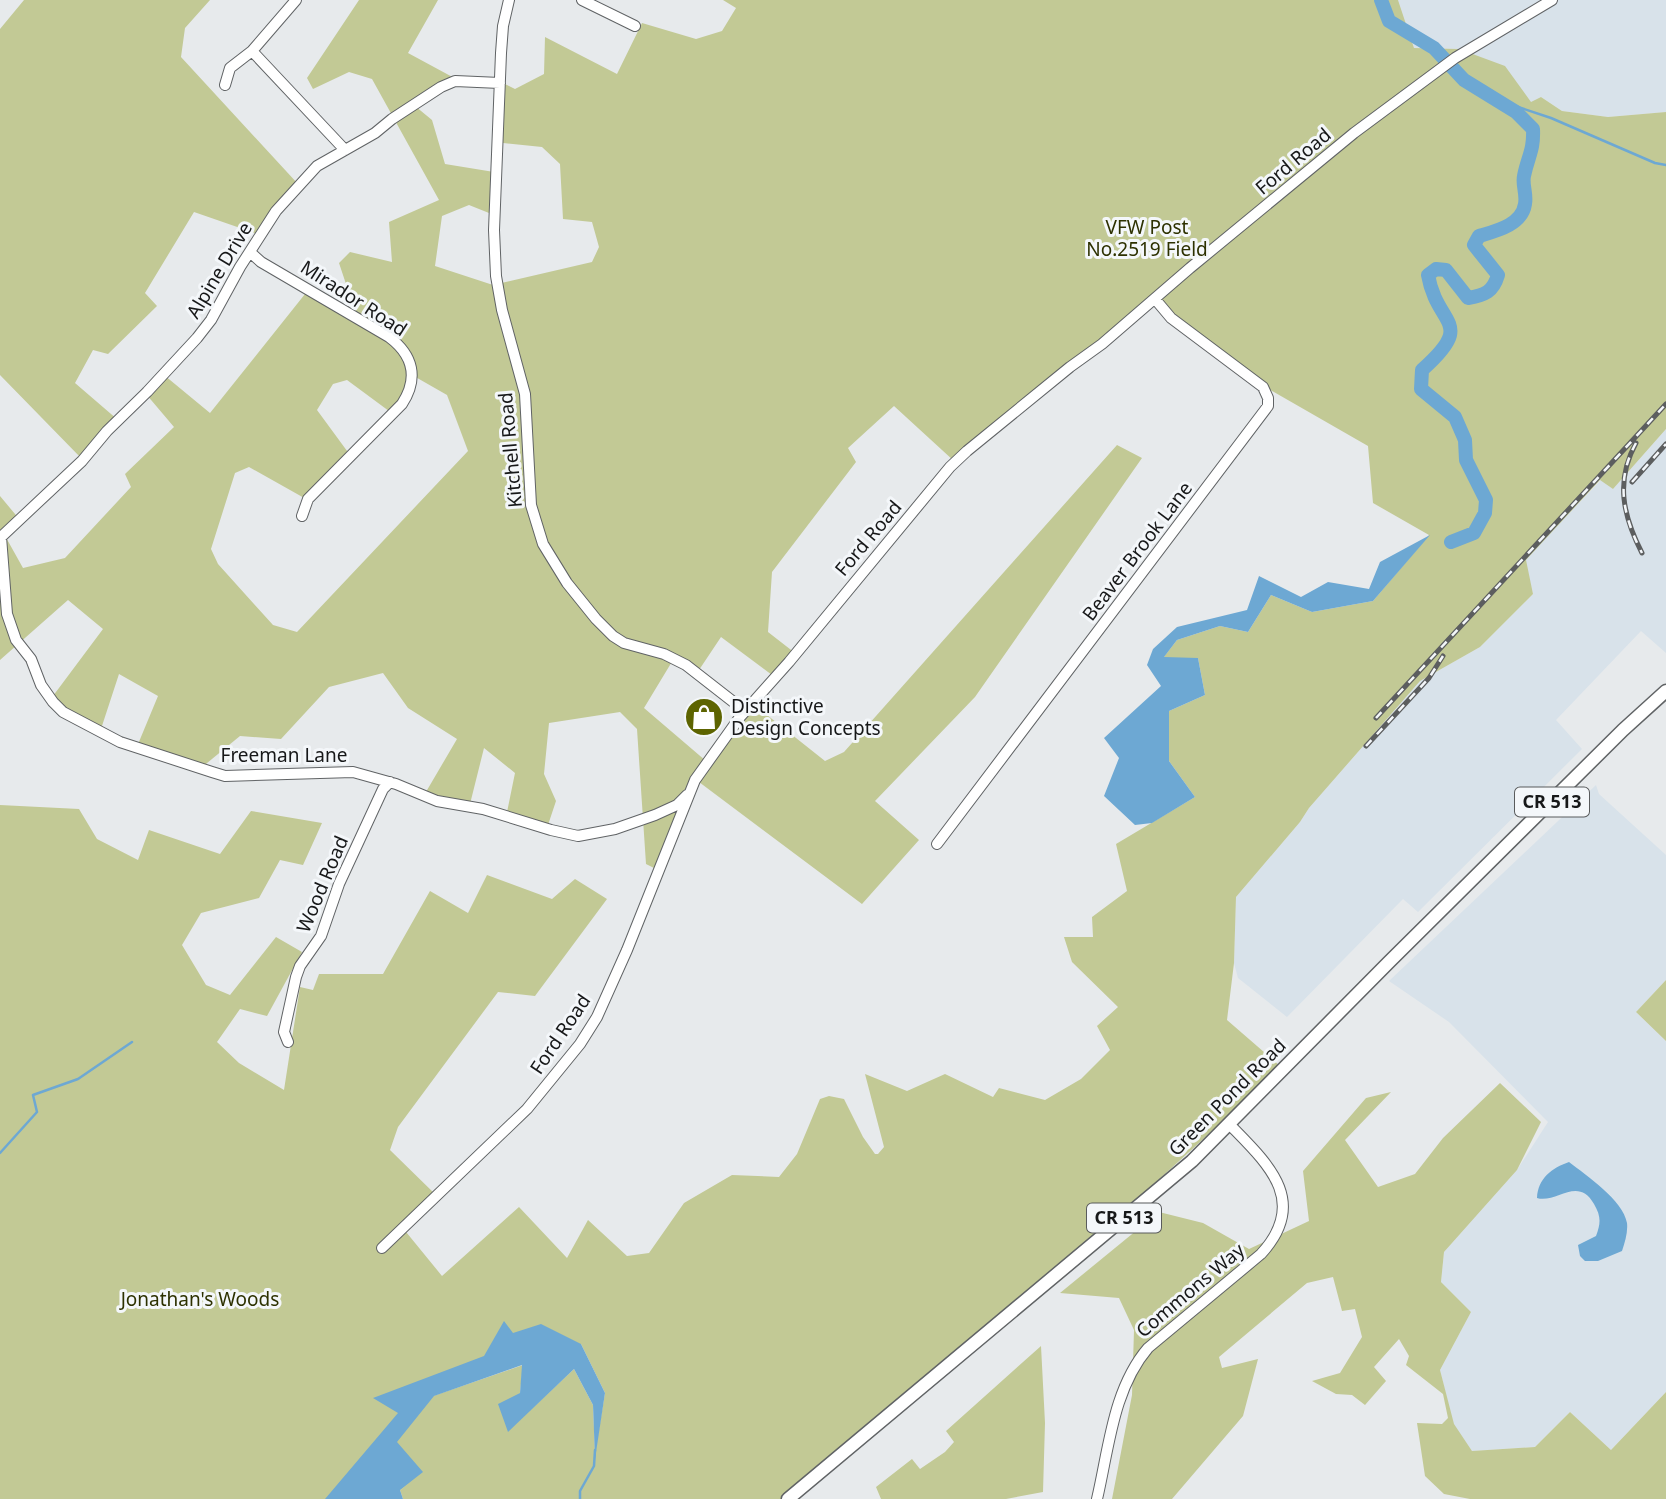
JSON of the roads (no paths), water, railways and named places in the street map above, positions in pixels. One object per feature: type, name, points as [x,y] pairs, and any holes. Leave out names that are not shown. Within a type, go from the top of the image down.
[{"type":"main road","name":"Green Pond Road","points":[[788,1499],[1152,1196],[1230,1125],[1380,971],[1666,691]]},
{"type":"street","points":[[225,85],[230,68],[252,51],[296,0]]},
{"type":"street","name":"Kitchell Road","points":[[509,0],[503,26],[500,83],[494,230],[496,276],[502,310],[525,394],[531,505],[543,544],[549,558],[567,583],[613,636],[624,643],[664,654],[686,665],[745,711]]},
{"type":"street","points":[[582,0],[635,26]]},
{"type":"street","name":"Ford Road","points":[[382,1248],[518,1118],[580,1044],[603,1006],[689,794],[709,758],[745,711],[789,662],[950,467],[996,426],[1102,344],[1354,133],[1455,58],[1552,0]]},
{"type":"street","points":[[252,51],[345,150]]},
{"type":"street","name":"Alpine Drive","points":[[1,537],[82,461],[107,431],[197,338],[211,320],[240,267],[276,211],[317,166],[375,133],[440,87],[455,81],[500,83]]},
{"type":"street","name":"Mirador Road","points":[[251,253],[261,262],[389,337],[406,353],[412,368],[411,387],[402,404],[308,499],[302,516]]},
{"type":"street","name":"Beaver Brook Lane","points":[[937,844],[1268,405],[1263,387],[1171,318],[1155,299]]},
{"type":"street","name":"Freeman Lane","points":[[1,537],[7,614],[16,640],[31,659],[41,685],[63,712],[120,742],[225,776],[354,772],[390,782],[437,801],[483,809],[578,836],[615,829],[655,815],[677,805],[689,794]]},
{"type":"street","name":"Wood Road","points":[[288,1042],[284,1032],[300,966],[321,936],[356,845],[383,789],[390,782]]},
{"type":"street","name":"Commons Way","points":[[1097,1499],[1120,1400],[1133,1367],[1148,1348],[1261,1254],[1278,1229],[1282,1202],[1275,1175],[1230,1125]]},
{"type":"water","points":[[1430,535],[1373,601],[1312,612],[1271,595],[1248,632],[1220,626],[1177,640],[1164,657],[1198,658],[1205,695],[1169,711],[1169,761],[1195,797],[1152,823],[1135,825],[1104,796],[1119,758],[1104,738],[1161,686],[1147,665],[1153,649],[1177,627],[1247,610],[1259,576],[1301,597],[1328,582],[1369,589],[1380,562]]},
{"type":"water","points":[[1569,1162],[1612,1197],[1624,1214],[1627,1230],[1622,1251],[1598,1261],[1585,1261],[1580,1256],[1578,1245],[1596,1236],[1599,1223],[1598,1212],[1588,1196],[1574,1191],[1544,1199],[1537,1198],[1543,1179],[1557,1167]]},
{"type":"water","points":[[504,1321],[513,1333],[541,1324],[581,1344],[605,1393],[595,1459],[593,1405],[574,1369],[508,1432],[498,1404],[520,1393],[522,1365],[434,1396],[397,1442],[423,1472],[400,1490],[403,1499],[325,1499],[398,1413],[373,1398],[484,1356]]},
{"type":"waterway","points":[[1381,0],[1389,21],[1434,48],[1464,80],[1516,112],[1533,129],[1532,148],[1524,179],[1523,211],[1507,226],[1479,236],[1474,245],[1498,275],[1494,285],[1484,294],[1468,298],[1446,270],[1436,269],[1428,275],[1450,332],[1447,342],[1422,370],[1421,389],[1455,417],[1465,440],[1466,460],[1486,500],[1485,513],[1474,533],[1451,542]]},
{"type":"waterway","points":[[1494,99],[1551,118],[1655,163],[1666,165]]},
{"type":"waterway","points":[[0,1153],[37,1112],[33,1095],[78,1079],[132,1042]]},
{"type":"waterway","points":[[580,1499],[580,1491],[594,1466],[595,1450]]},
{"type":"railway","points":[[1376,718],[1666,404]]},
{"type":"railway","points":[[1636,443],[1625,471],[1624,498],[1630,526],[1642,553]]},
{"type":"railway","points":[[1632,482],[1666,444]]},
{"type":"railway","points":[[1366,746],[1429,678],[1443,656]]},
{"type":"place","name":"Distinctive Design Concepts","points":[[704,717]]},
{"type":"park label","name":"VFW Post No.2519 Field","points":[[1147,238]]},
{"type":"park label","name":"Jonathan's Woods","points":[[200,1299]]}]
